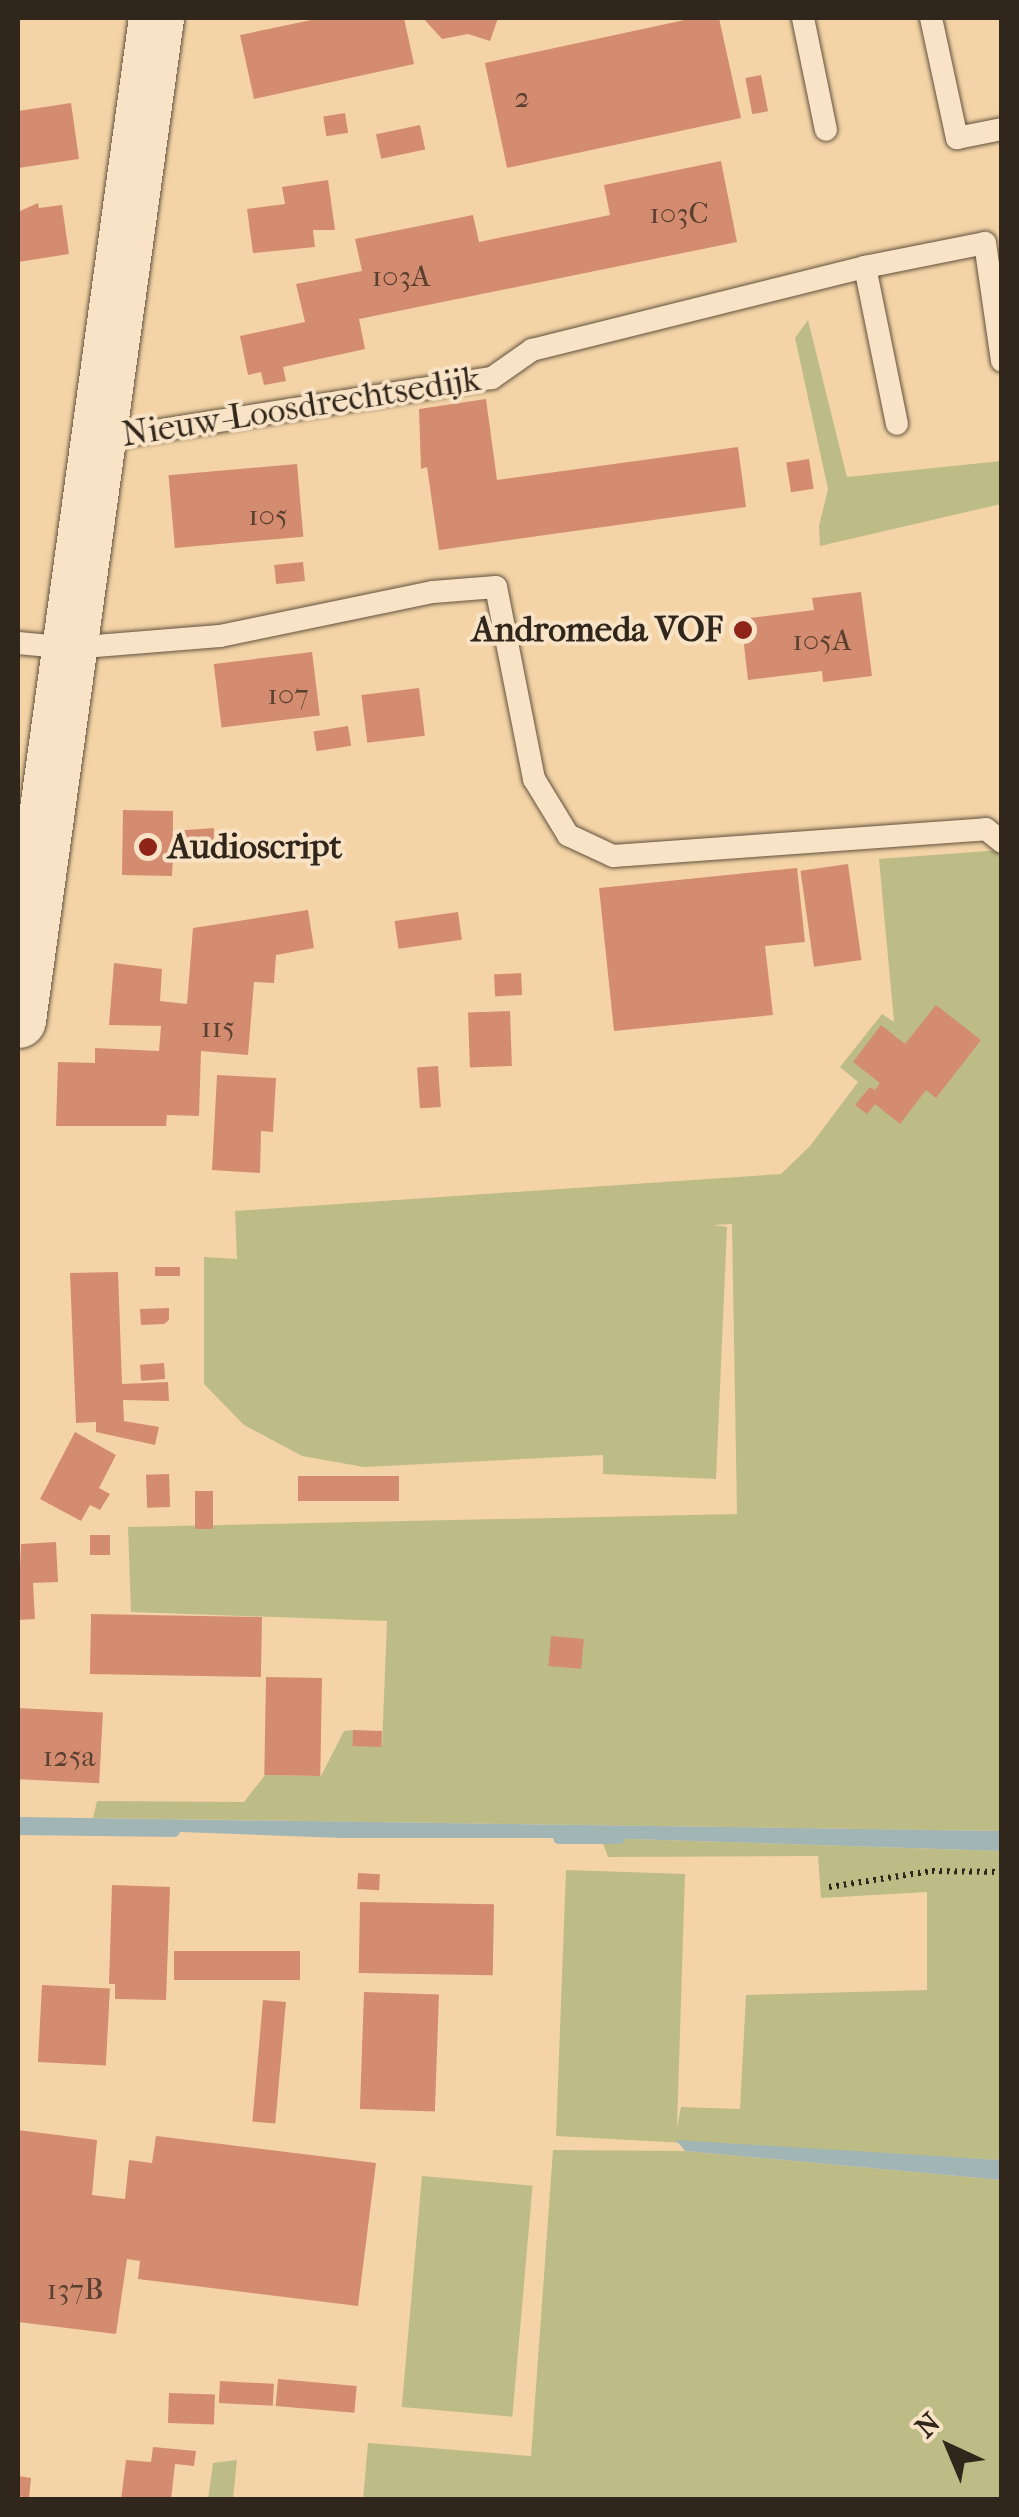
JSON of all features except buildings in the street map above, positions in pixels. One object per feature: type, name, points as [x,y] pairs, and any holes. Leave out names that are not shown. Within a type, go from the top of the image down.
[{"type":"street","name":"Nieuw-Loosdrechtsedijk","points":[[18,1020],[156,18]]},
{"type":"lane","points":[[803,18],[826,130]]},
{"type":"lane","points":[[931,18],[957,138],[1002,129]]},
{"type":"lane","name":"Nieuw-Loosdrechtsedijk","points":[[99,440],[492,378],[532,350],[865,267],[985,243],[1002,362]]},
{"type":"lane","points":[[865,267],[896,424]]},
{"type":"lane","points":[[18,643],[72,648],[220,636],[432,592],[496,588],[534,779],[568,835],[613,856],[986,829],[1002,842]]},
{"type":"path","points":[[829,1888],[932,1871],[1002,1872]]},
{"type":"shaded area","points":[[808,320],[847,477],[1001,461],[1001,504],[820,546],[819,526],[828,489],[795,338]]},
{"type":"shaded area","points":[[1001,850],[1001,1831],[93,1818],[97,1801],[244,1802],[265,1775],[321,1776],[344,1731],[353,1730],[354,1746],[382,1746],[387,1621],[131,1612],[128,1527],[737,1514],[732,1224],[714,1225],[727,1227],[716,1479],[603,1474],[603,1455],[364,1467],[302,1456],[244,1425],[204,1384],[204,1257],[237,1259],[235,1211],[781,1174],[810,1146],[858,1082],[840,1067],[882,1014],[894,1022],[879,859]]},
{"type":"shaded area","points":[[18,1817],[1001,1831],[1002,1851],[601,1838],[342,1838],[18,1826]]},
{"type":"shaded area","points":[[601,1838],[1001,1851],[1001,2160],[556,2136],[566,1870],[685,1874],[677,2127],[681,2107],[740,2109],[746,1995],[927,1990],[927,1892],[821,1898],[818,1856],[608,1857]]},
{"type":"shaded area","points":[[676,2140],[1001,2160],[1001,2180],[685,2151]]},
{"type":"shaded area","points":[[553,2150],[685,2151],[1001,2180],[1001,2499],[363,2499],[368,2443],[531,2456]]},
{"type":"shaded area","points":[[422,2176],[533,2186],[512,2417],[402,2407]]},
{"type":"shaded area","points":[[237,2460],[233,2499],[208,2499],[213,2463]]},
{"type":"waterway","points":[[18,1829],[174,1831]]},
{"type":"waterway","points":[[559,1838],[619,1838]]},
{"type":"place","name":"Andromeda VOF","points":[[743,630]]},
{"type":"place","name":"Audioscript","points":[[148,847]]}]
